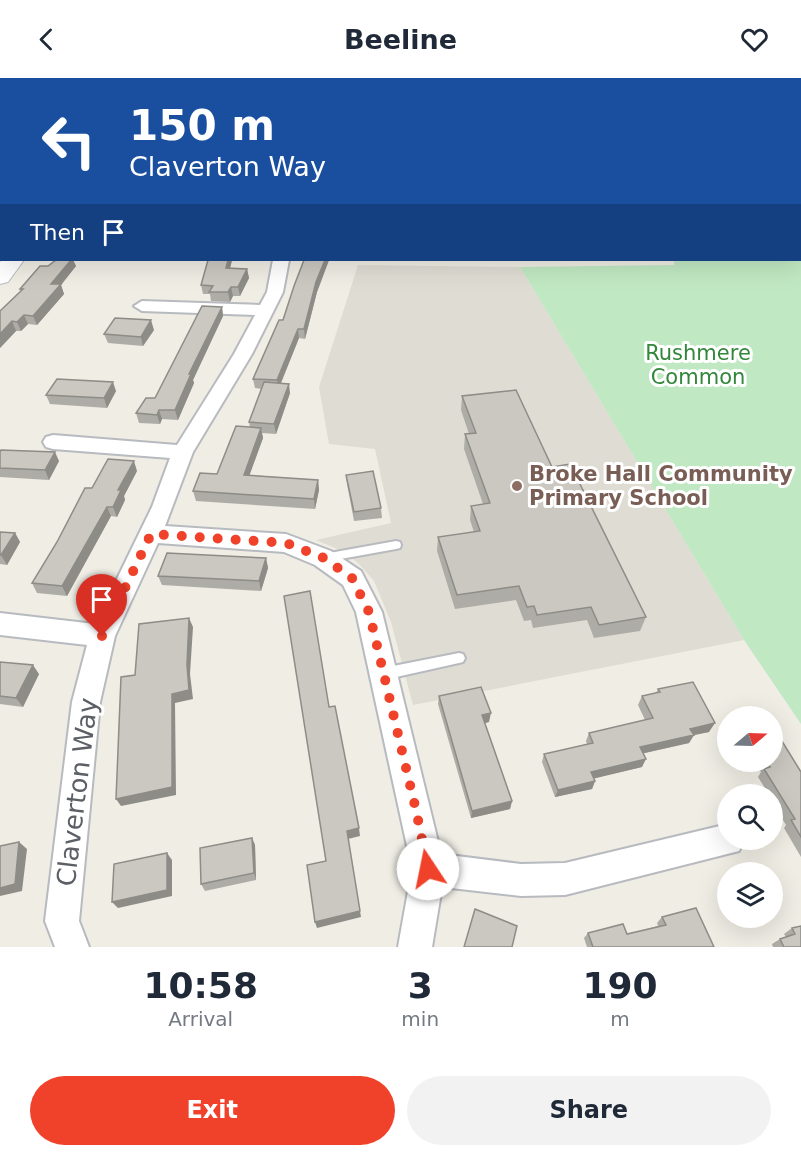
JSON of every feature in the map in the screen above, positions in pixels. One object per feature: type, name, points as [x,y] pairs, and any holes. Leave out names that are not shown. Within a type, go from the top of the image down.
[{"type":"street","points":[[0,278],[12,261]]},
{"type":"street","name":"Claverton Way","points":[[72,947],[62,921],[86,702],[102,636],[151,534],[183,452],[275,292],[280,264]]},
{"type":"street","points":[[142,306],[158,314],[266,310]]},
{"type":"street","points":[[53,442],[183,452]]},
{"type":"street","points":[[151,534],[286,543],[324,558],[352,578],[369,612],[428,869],[415,947]]},
{"type":"street","points":[[0,624],[102,636]]},
{"type":"street","points":[[428,869],[521,880],[565,879],[717,843]]},
{"type":"lane","points":[[324,558],[396,545]]},
{"type":"lane","points":[[383,674],[459,658]]},
{"type":"shaded area","name":"Broke Hall Community Primary School","points":[[358,265],[520,267],[744,640],[413,705],[391,622],[374,581],[358,563],[342,551],[316,540],[391,523],[375,449],[329,444],[319,387]]},
{"type":"green space","name":"Rushmere Common","points":[[674,261],[801,261],[801,724],[744,640],[520,267],[674,265]]},
{"type":"building","points":[[55,261],[70,261],[51,284],[61,284],[33,316],[24,315],[17,322],[12,321],[0,334],[0,311],[23,289],[20,289],[40,266],[48,266]]},
{"type":"building","points":[[208,261],[228,261],[226,268],[247,269],[238,287],[231,287],[228,292],[209,292],[213,286],[201,285]]},
{"type":"building","points":[[304,261],[325,261],[316,282],[304,329],[298,329],[277,380],[253,379],[279,320],[283,320]]},
{"type":"building","points":[[202,306],[222,307],[189,374],[191,374],[175,410],[159,410],[157,415],[136,413],[146,398],[155,398]]},
{"type":"building","points":[[115,318],[151,320],[141,337],[104,334]]},
{"type":"building","points":[[57,379],[113,382],[104,398],[46,395]]},
{"type":"building","points":[[264,382],[289,384],[274,424],[249,422]]},
{"type":"building","points":[[516,390],[552,467],[570,464],[646,617],[599,625],[591,607],[537,615],[534,606],[527,607],[519,586],[457,595],[438,537],[480,531],[471,506],[490,503],[465,434],[476,433],[462,396]]},
{"type":"building","points":[[236,426],[261,428],[244,475],[318,480],[314,499],[193,491],[200,473],[217,474]]},
{"type":"building","points":[[1,450],[55,452],[45,470],[0,468]]},
{"type":"building","points":[[108,459],[134,461],[118,490],[121,490],[113,507],[107,507],[62,586],[32,583],[57,542],[85,488],[92,488]]},
{"type":"building","points":[[373,471],[381,508],[354,512],[346,475]]},
{"type":"building","points":[[0,532],[15,533],[1,555],[0,555]]},
{"type":"building","points":[[167,553],[266,558],[259,581],[158,576]]},
{"type":"building","points":[[310,591],[329,707],[335,706],[359,828],[347,831],[360,911],[315,922],[307,865],[326,861],[284,596]]},
{"type":"building","points":[[189,618],[187,665],[189,690],[172,694],[172,787],[116,799],[121,677],[135,675],[139,624]]},
{"type":"building","points":[[0,662],[33,665],[16,698],[0,696]]},
{"type":"building","points":[[693,682],[715,723],[690,729],[694,735],[640,747],[646,759],[591,772],[595,781],[558,790],[544,754],[593,743],[589,733],[653,718],[642,696],[660,692],[658,689]]},
{"type":"building","points":[[481,687],[491,713],[482,715],[512,801],[472,811],[439,696]]},
{"type":"building","points":[[783,743],[801,772],[801,837],[791,820],[795,819],[783,800],[783,784],[773,784],[766,772],[783,772]]},
{"type":"building","points":[[252,838],[254,873],[201,884],[200,848]]},
{"type":"building","points":[[19,842],[15,884],[0,888],[0,846]]},
{"type":"building","points":[[167,853],[167,890],[112,902],[114,864]]},
{"type":"building","points":[[696,908],[714,947],[593,947],[588,933],[623,924],[627,934],[666,925],[662,917]]},
{"type":"building","points":[[475,909],[517,926],[512,947],[464,947]]},
{"type":"building","points":[[801,926],[801,947],[784,947],[780,939],[795,934],[792,928]]},
{"type":"place","name":"Broke Hall Community Primary School","points":[[517,486]]},
{"type":"route","points":[[102,636],[151,534],[286,543],[324,558],[352,578],[369,612],[428,869]]}]
